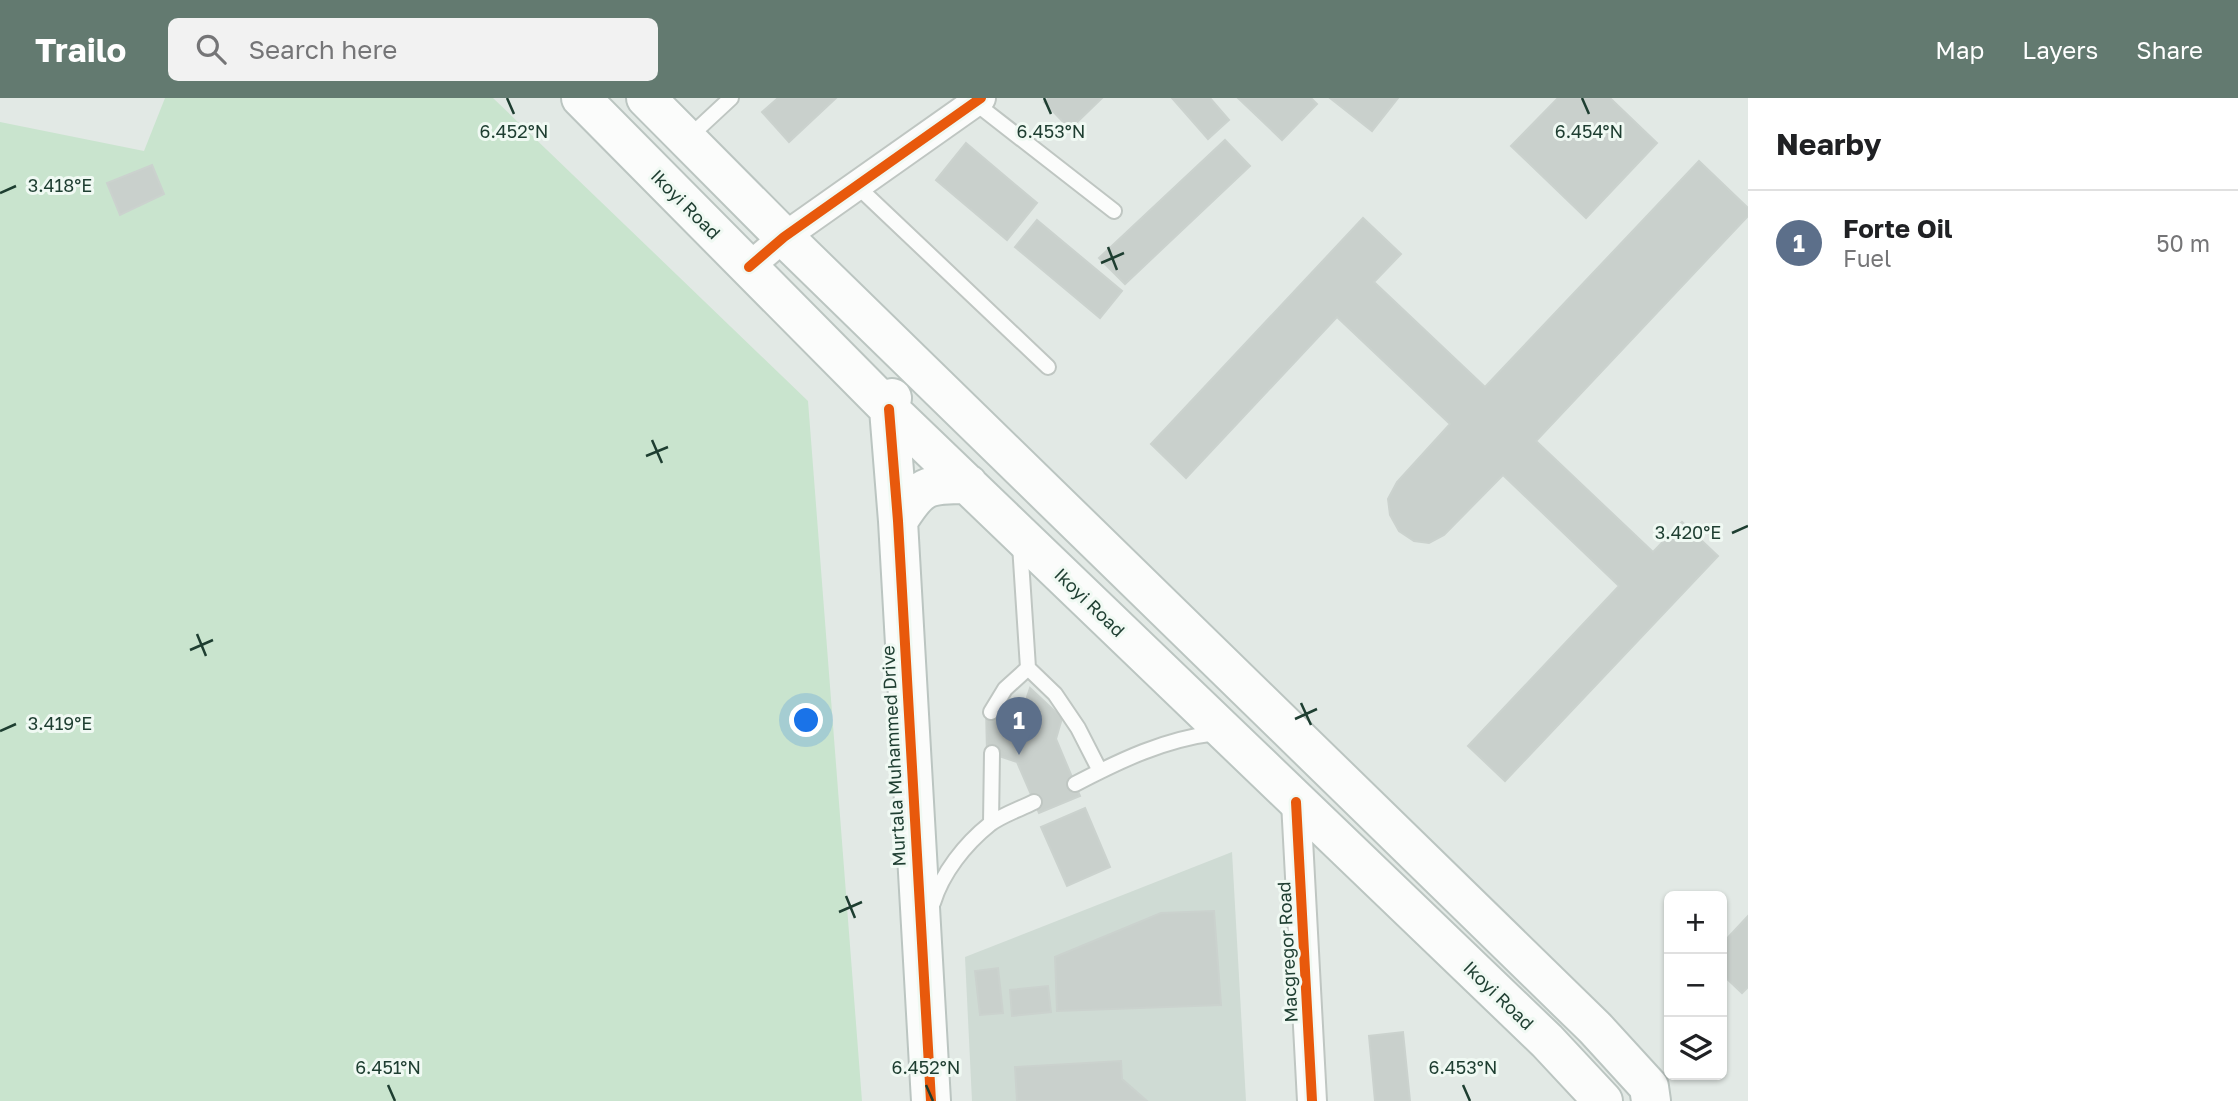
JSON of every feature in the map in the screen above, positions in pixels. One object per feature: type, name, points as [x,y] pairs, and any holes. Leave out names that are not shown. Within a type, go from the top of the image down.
[{"type":"main road","name":"Ikoyi Road","points":[[581,98],[889,409],[1547,1041],[1603,1101]]},
{"type":"main road","points":[[646,98],[784,237],[1595,1028],[1652,1096]]},
{"type":"main road","name":"Murtala Muhammed Drive","points":[[903,353],[889,409],[898,522],[931,1101]]},
{"type":"main road","points":[[898,522],[914,497],[928,486],[968,484]]},
{"type":"street","points":[[749,267],[784,237],[977,100]]},
{"type":"street","name":"Macgregor Road","points":[[1296,802],[1312,1101]]},
{"type":"lane","points":[[687,139],[731,98]]},
{"type":"lane","points":[[977,100],[1114,211]]},
{"type":"lane","points":[[857,186],[1048,367]]},
{"type":"lane","points":[[1019,533],[1028,668],[1055,694],[1078,729],[1100,771]]},
{"type":"lane","points":[[991,712],[1006,689],[1028,668]]},
{"type":"lane","points":[[1075,784],[1148,749],[1189,736],[1225,732]]},
{"type":"lane","points":[[991,823],[992,752]]},
{"type":"lane","points":[[921,937],[939,884],[965,849],[991,823],[1034,802]]},
{"type":"shaded area","points":[[1232,852],[1246,1101],[972,1101],[965,957]]},
{"type":"green space","points":[[165,98],[493,98],[808,401],[862,1101],[0,1101],[0,122],[144,151]]},
{"type":"building","points":[[778,98],[836,98],[789,142],[762,112]]},
{"type":"building","points":[[1049,98],[1102,98],[1070,129],[1044,102]]},
{"type":"building","points":[[1172,98],[1210,98],[1229,120],[1208,139]]},
{"type":"building","points":[[1238,98],[1311,98],[1317,104],[1282,140]]},
{"type":"building","points":[[1330,98],[1398,98],[1372,131]]},
{"type":"building","points":[[1558,98],[1610,98],[1657,143],[1586,218],[1511,146]]},
{"type":"building","points":[[1225,140],[1250,166],[1125,284],[1099,258]]},
{"type":"building","points":[[966,143],[1037,203],[1007,240],[936,180]]},
{"type":"building","points":[[1699,161],[1748,208],[1748,216],[1536,441],[1653,552],[1682,522],[1718,556],[1505,781],[1468,746],[1619,586],[1503,475],[1444,535],[1429,543],[1414,541],[1399,531],[1390,515],[1388,499],[1397,482],[1450,424],[1337,317],[1186,478],[1151,444],[1363,218],[1401,254],[1374,282],[1485,387]]},
{"type":"building","points":[[152,165],[164,194],[120,215],[107,183]]},
{"type":"building","points":[[1037,220],[1122,291],[1100,318],[1015,247]]},
{"type":"building","points":[[1030,688],[1062,718],[1056,739],[1080,796],[1039,813],[1017,762],[987,752],[986,709],[1019,721]]},
{"type":"building","points":[[1085,808],[1110,867],[1067,886],[1041,827]]},
{"type":"building","points":[[1214,911],[1221,1005],[1057,1011],[1055,957],[1161,913]]},
{"type":"building","points":[[1748,916],[1748,987],[1742,993],[1727,979],[1727,939]]},
{"type":"building","points":[[998,968],[1003,1013],[980,1015],[975,971]]},
{"type":"building","points":[[1048,986],[1051,1012],[1012,1016],[1010,990]]},
{"type":"building","points":[[1403,1032],[1410,1101],[1375,1101],[1369,1036]]},
{"type":"building","points":[[1121,1061],[1122,1079],[1147,1101],[1017,1101],[1015,1067]]},
{"type":"cycle path","points":[[749,267],[784,237],[981,98]]},
{"type":"cycle path","points":[[889,409],[898,521],[931,1101]]},
{"type":"cycle path","points":[[1296,802],[1312,1101]]},
{"type":"place","name":"Forte Oil","points":[[1019,755]]}]
